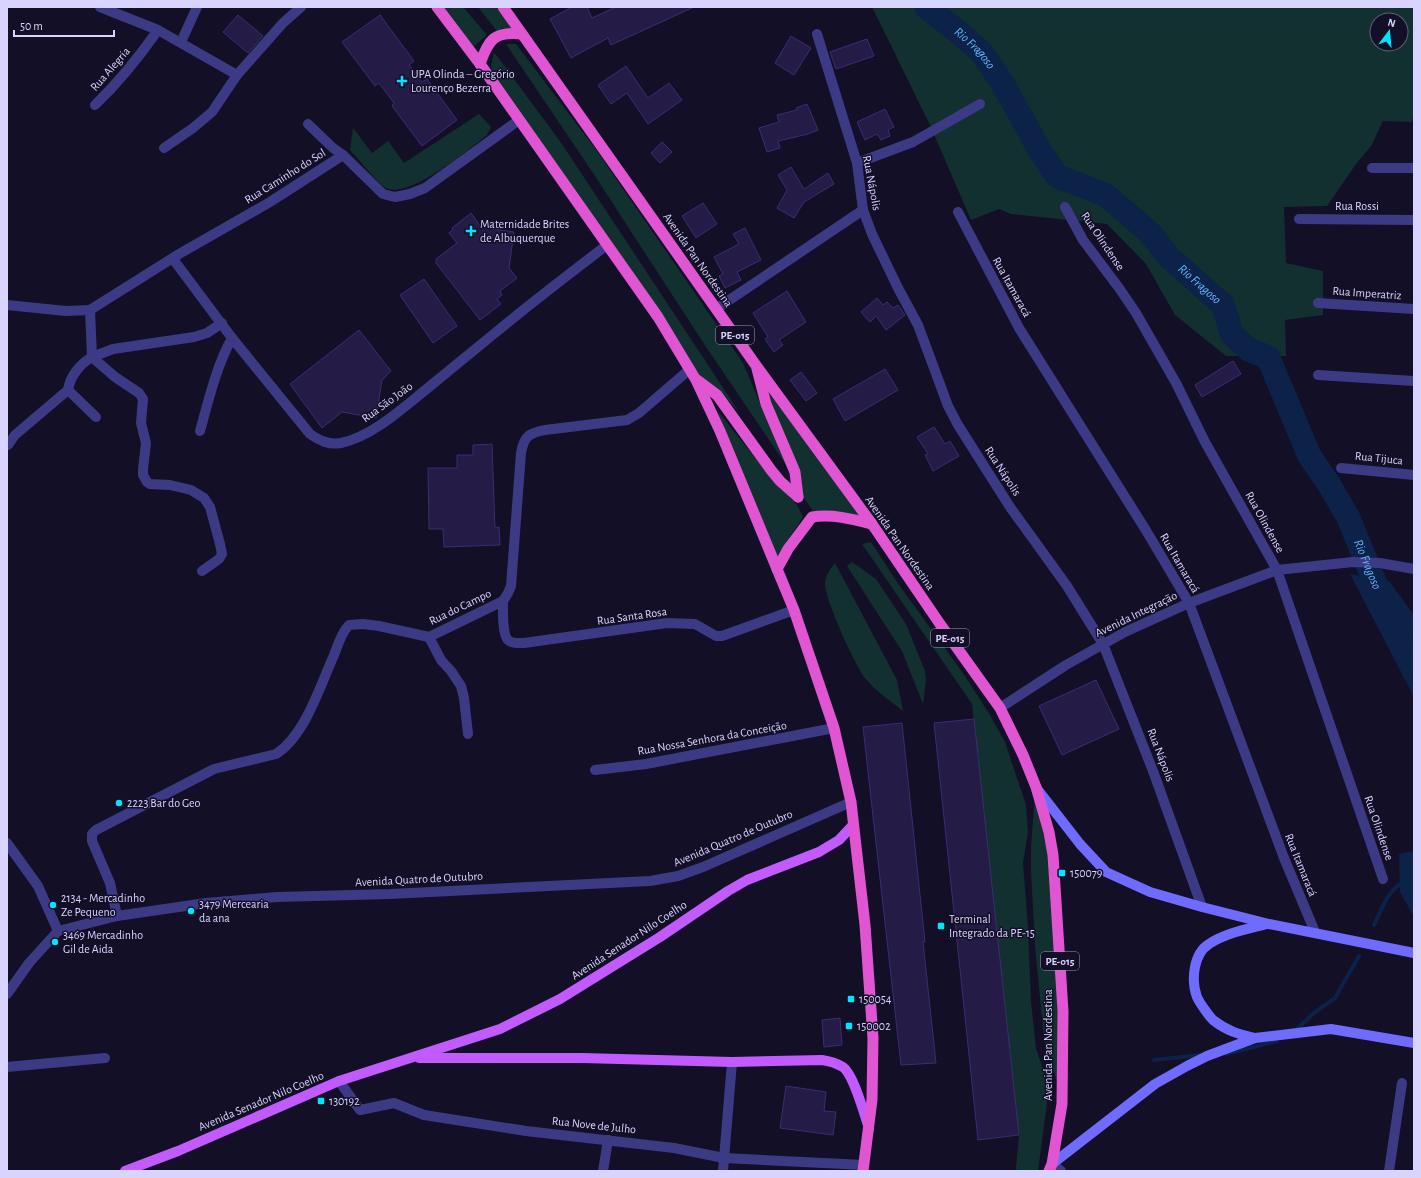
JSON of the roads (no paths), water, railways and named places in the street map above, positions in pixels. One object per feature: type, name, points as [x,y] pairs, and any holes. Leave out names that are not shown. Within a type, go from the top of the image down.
[{"type":"highway","points":[[437,7],[480,64],[658,317],[690,369],[720,431],[794,610],[834,728],[851,802],[865,925],[873,1038],[872,1100],[864,1168]]},
{"type":"highway","name":"Avenida Pan Nordestina","points":[[503,7],[716,309],[872,524],[940,624],[1000,708],[1023,755],[1036,787],[1049,832],[1053,855],[1063,1011],[1062,1104],[1054,1169]]},
{"type":"highway","points":[[480,64],[488,43],[494,37],[511,33],[522,34]]},
{"type":"highway","points":[[696,380],[716,396],[771,470],[780,481],[798,497],[795,472],[766,404],[756,364]]},
{"type":"highway","points":[[777,569],[788,549],[812,517],[842,517],[872,524]]},
{"type":"main road","points":[[1036,787],[1080,844],[1106,872],[1150,892],[1269,924],[1414,953]]},
{"type":"main road","name":"Avenida Senador Nilo Coelho","points":[[125,1171],[178,1151],[338,1081],[500,1029],[544,1008],[660,937],[728,891],[747,880],[819,852],[839,840],[853,825]]},
{"type":"main road","points":[[1255,1038],[1229,1031],[1212,1018],[1197,998],[1194,974],[1198,956],[1208,944],[1234,933],[1269,924]]},
{"type":"main road","points":[[1054,1169],[1155,1084],[1207,1056],[1255,1038],[1331,1029],[1414,1043]]},
{"type":"main road","name":"Avenida Senador Nilo Coelho","points":[[409,1058],[582,1058],[732,1062],[822,1060],[832,1062],[843,1068],[850,1076],[869,1128]]},
{"type":"street","points":[[100,7],[158,30],[237,75]]},
{"type":"street","points":[[181,42],[197,7]]},
{"type":"street","points":[[164,148],[193,128],[212,112],[237,75],[283,23],[301,7]]},
{"type":"street","name":"Rua Alegria","points":[[95,105],[111,90],[130,68],[158,30]]},
{"type":"street","name":"Rua Nápolis","points":[[817,34],[857,163],[863,210],[872,234],[918,325],[948,406],[958,425],[1010,507],[1067,586],[1103,644],[1153,771],[1202,907]]},
{"type":"street","points":[[857,163],[913,142],[980,104]]},
{"type":"street","name":"Rua Caminho do Sol","points":[[90,310],[176,256],[270,202],[343,155],[383,194],[395,197],[410,194],[426,188],[519,120]]},
{"type":"street","points":[[308,124],[333,148],[343,155]]},
{"type":"street","points":[[1372,168],[1414,168]]},
{"type":"street","name":"Rua Olindense","points":[[1065,207],[1083,240],[1136,313],[1176,383],[1205,442],[1277,570],[1383,879]]},
{"type":"street","points":[[716,309],[863,210]]},
{"type":"street","name":"Rua Itamaracá","points":[[958,212],[968,234],[1019,328],[1148,532],[1189,603],[1284,858],[1315,932]]},
{"type":"street","name":"Rua Rossi","points":[[1299,219],[1414,220]]},
{"type":"street","name":"Rua São João","points":[[176,256],[232,338],[310,434],[320,441],[331,444],[351,440],[368,432],[404,408],[513,318],[607,245]]},
{"type":"street","name":"Rua Imperatriz","points":[[1318,303],[1414,310]]},
{"type":"street","points":[[7,305],[66,312],[90,310],[92,356],[115,377],[139,393],[143,399],[141,423],[146,443],[143,475],[147,482],[150,484],[170,485],[190,490],[204,498],[210,507],[222,554],[219,559],[202,571]]},
{"type":"street","points":[[8,445],[15,435],[68,390],[69,381],[72,376],[92,356],[113,349],[194,337],[207,333],[222,323]]},
{"type":"street","points":[[200,431],[212,387],[232,338]]},
{"type":"street","name":"Rua do Campo","points":[[117,916],[110,883],[92,841],[92,834],[96,830],[214,769],[276,754],[283,749],[298,733],[341,637],[349,625],[363,624],[379,626],[428,637],[503,601],[511,586],[521,454],[528,435],[533,432],[545,430],[627,420],[638,413],[690,369]]},
{"type":"street","points":[[1318,375],[1414,381]]},
{"type":"street","points":[[68,390],[96,417]]},
{"type":"street","name":"Rua Tijuca","points":[[1341,468],[1414,475]]},
{"type":"street","name":"Avenida Integração","points":[[1000,708],[1066,664],[1125,632],[1189,603],[1277,570],[1352,562],[1380,563],[1414,569]]},
{"type":"street","name":"Rua Santa Rosa","points":[[503,601],[504,633],[507,639],[514,643],[524,644],[667,623],[695,624],[716,636],[722,636],[794,610]]},
{"type":"street","points":[[428,637],[440,660],[451,671],[461,686],[464,698],[468,734]]},
{"type":"street","name":"Rua Nossa Senhora da Conceição","points":[[595,770],[646,764],[834,728]]},
{"type":"street","name":"Avenida Quatro de Outubro","points":[[58,931],[117,916],[206,903],[277,897],[390,894],[650,881],[678,876],[703,867],[851,802]]},
{"type":"street","points":[[7,843],[38,886],[58,931],[29,963],[7,994]]},
{"type":"street","points":[[7,1067],[105,1058]]},
{"type":"street","points":[[723,1171],[732,1062]]},
{"type":"street","name":"Rua Nove de Julho","points":[[338,1081],[360,1110],[394,1103],[424,1115],[526,1131],[674,1148],[724,1158],[864,1168]]},
{"type":"street","points":[[1389,1171],[1402,1083]]},
{"type":"street","points":[[603,1171],[608,1140]]},
{"type":"water","points":[[1350,574],[1389,581],[1414,615],[1414,697]]},
{"type":"water","points":[[1414,851],[1414,917],[1400,892],[1399,854]]},
{"type":"waterway","name":"Rio Fragoso","points":[[926,7],[961,34],[982,53],[1003,84],[1040,151],[1057,176],[1106,195],[1150,233],[1169,257],[1223,305],[1232,334],[1249,350],[1268,357],[1309,455],[1330,486],[1348,517],[1380,595],[1414,666]]},
{"type":"waterway","points":[[1374,925],[1389,895],[1403,882]]},
{"type":"waterway","points":[[1298,1028],[1314,1013],[1335,998],[1359,956]]},
{"type":"waterway","points":[[1226,1054],[1277,1041]]},
{"type":"waterway","points":[[1154,1060],[1200,1055]]},
{"type":"place","name":"UPA Olinda – Gregório Lourenço Bezerra","points":[[402,81]]},
{"type":"place","name":"Maternidade Brites de Albuquerque","points":[[471,231]]},
{"type":"place","name":"2223 Bar do Geo","points":[[119,803]]},
{"type":"place","name":"150079","points":[[1062,873]]},
{"type":"place","name":"2134 - Mercadinho Ze Pequeno","points":[[53,905]]},
{"type":"place","name":"3479 Mercearia da ana","points":[[191,911]]},
{"type":"place","name":"Terminal Integrado da PE-15","points":[[941,926]]},
{"type":"place","name":"3469 Mercadinho Gil de Aida","points":[[55,942]]},
{"type":"place","name":"150054","points":[[851,999]]},
{"type":"place","name":"150002","points":[[849,1026]]},
{"type":"place","name":"130192","points":[[321,1101]]}]
